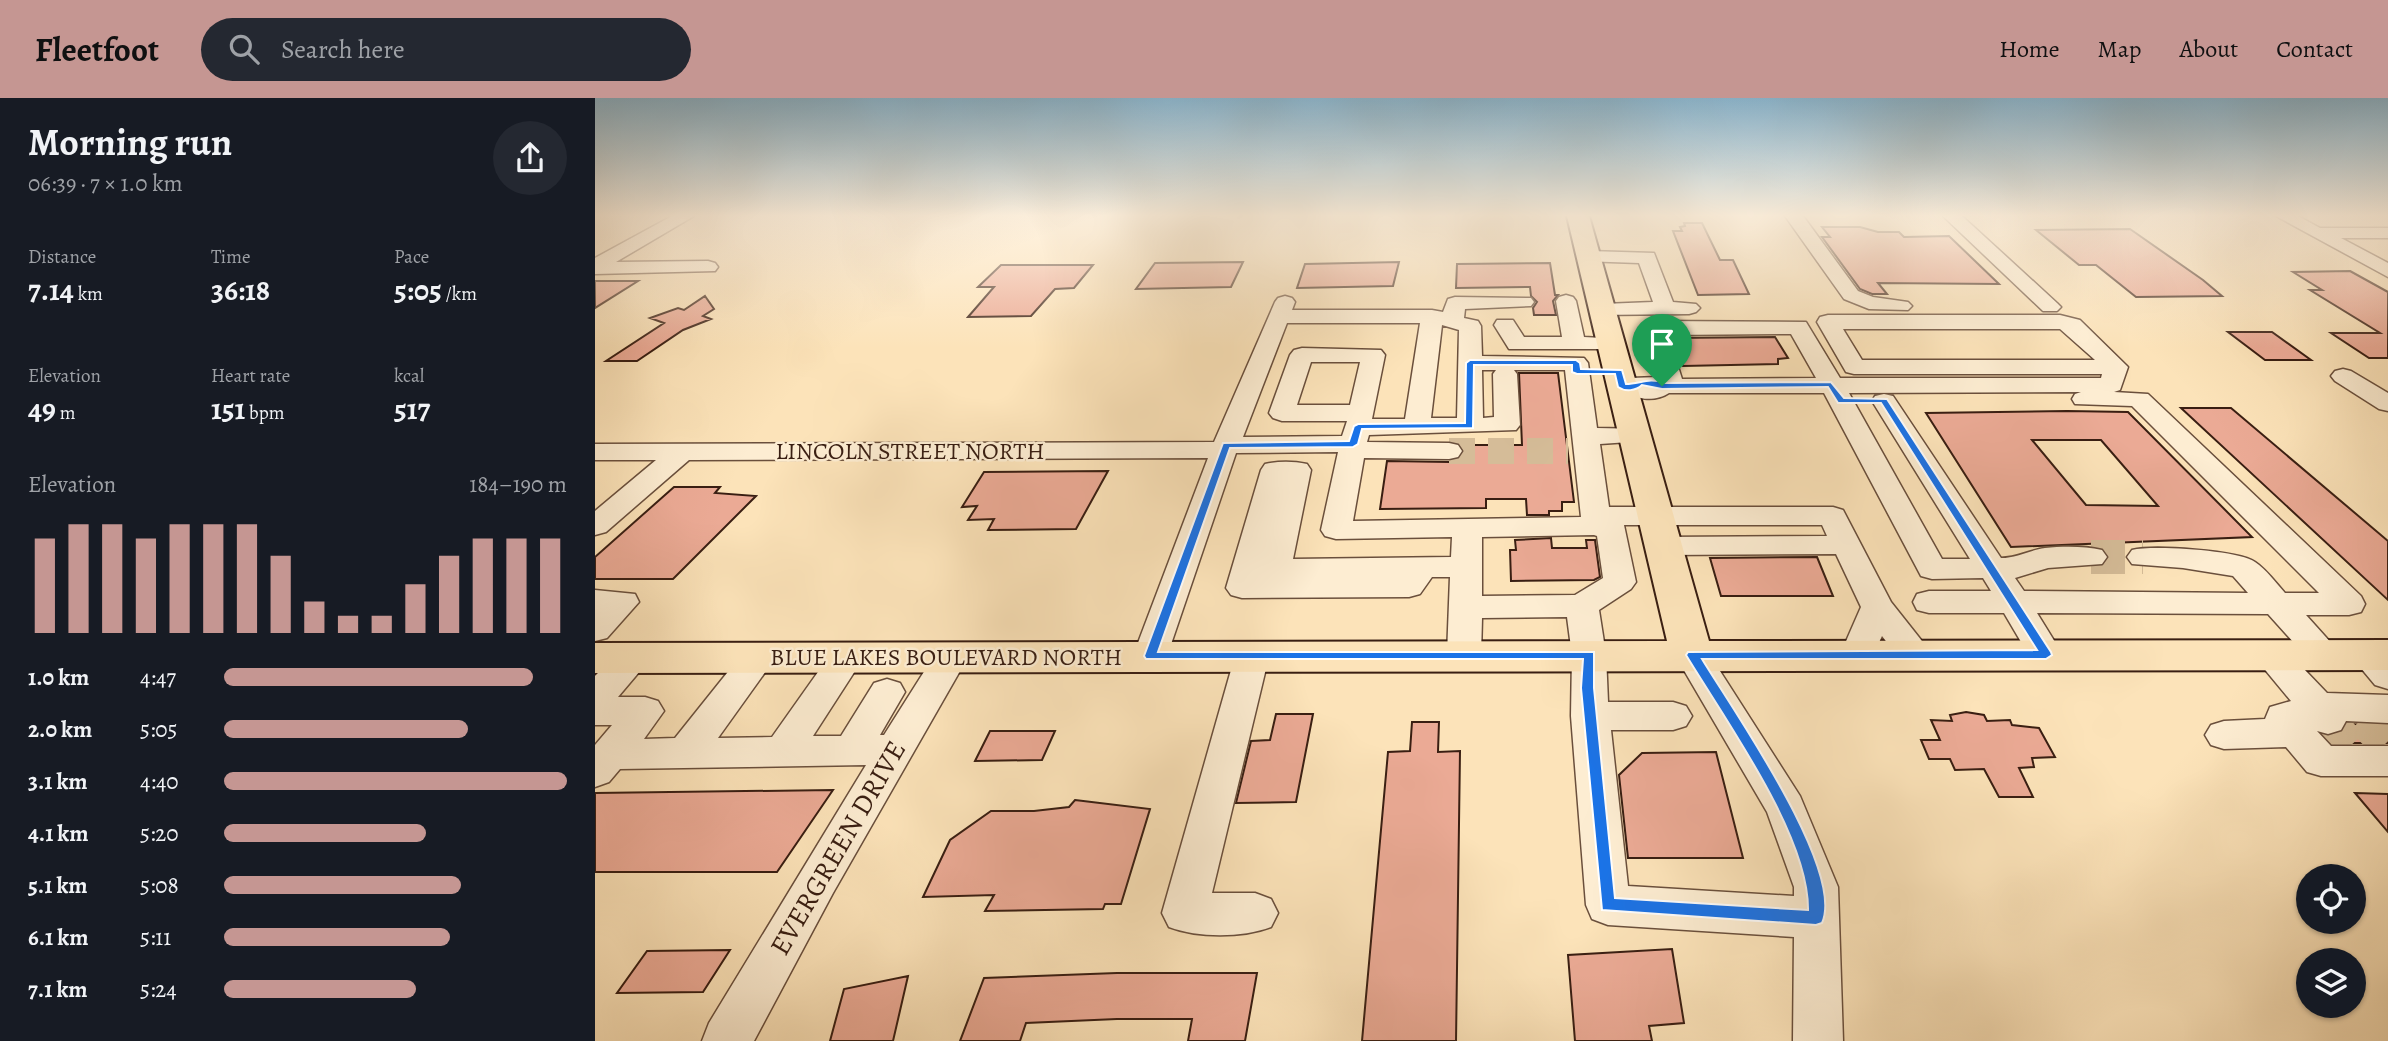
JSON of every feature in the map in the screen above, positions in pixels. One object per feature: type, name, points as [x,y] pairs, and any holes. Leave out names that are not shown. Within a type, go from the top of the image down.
[{"type":"main road","points":[[1590,260],[1603,310],[1608,363],[1635,435],[1692,655]]},
{"type":"main road","name":"BLUE LAKES BOULEVARD NORTH","points":[[615,658],[2269,654],[2325,655],[2381,662]]},
{"type":"street","points":[[1648,260],[1665,308]]},
{"type":"street","points":[[1826,260],[1851,295],[1869,303],[1919,308],[2050,307],[1999,260]]},
{"type":"street","points":[[2368,260],[2388,271]]},
{"type":"street","points":[[595,267],[708,267]]},
{"type":"street","points":[[1566,301],[1608,363]]},
{"type":"street","points":[[1343,302],[1447,313],[1470,326],[1470,426]]},
{"type":"street","points":[[1150,656],[1225,447],[1282,309],[1447,313],[1524,302]]},
{"type":"street","points":[[1603,310],[1812,308]]},
{"type":"street","points":[[1417,426],[1447,313]]},
{"type":"street","points":[[1505,325],[1517,344],[1608,363],[1640,383],[1667,386],[1836,393],[2112,385],[2100,351],[2072,325],[2060,321],[1828,322],[1854,367],[2100,351]]},
{"type":"street","points":[[1667,386],[1655,328],[1798,327],[1932,569],[2017,568],[2045,558],[2091,557]]},
{"type":"street","points":[[1470,363],[1576,363],[1582,372],[1580,446],[1596,521]]},
{"type":"street","points":[[1582,372],[1608,363]]},
{"type":"street","points":[[1582,372],[1608,363]]},
{"type":"street","points":[[1450,451],[1362,408],[1296,373],[1362,408],[1417,426],[1507,425],[1504,374]]},
{"type":"street","points":[[2388,375],[2343,376],[2388,404]]},
{"type":"street","points":[[1836,393],[1884,401],[2139,399],[2349,604],[1929,602]]},
{"type":"street","points":[[1884,401],[2046,655]]},
{"type":"street","points":[[1362,408],[1336,530],[1467,528],[1656,515],[1833,516],[1877,607],[1916,655]]},
{"type":"street","name":"LINCOLN STREET NORTH","points":[[595,452],[1225,447],[1362,408]]},
{"type":"street","points":[[1580,446],[1635,435]]},
{"type":"street","points":[[598,521],[683,451]]},
{"type":"street","points":[[1422,568],[1409,587],[1242,588],[1275,470],[1297,470],[1275,569],[1422,568],[1467,568]]},
{"type":"street","points":[[1466,607],[1510,607],[1592,600],[1620,582],[1610,526],[1596,521]]},
{"type":"street","points":[[1464,655],[1467,528]]},
{"type":"street","points":[[1664,546],[1847,545]]},
{"type":"street","points":[[2143,557],[2183,558],[2243,568],[2312,568]]},
{"type":"street","points":[[2243,568],[2325,655]]},
{"type":"street","points":[[1592,600],[1590,716],[1608,905],[1816,918]]},
{"type":"street","points":[[595,601],[623,602],[595,630]]},
{"type":"street","points":[[1857,655],[1877,607]]},
{"type":"street","points":[[2269,654],[2362,729]]},
{"type":"street","points":[[1692,655],[1786,808],[1816,887],[1818,1041]]},
{"type":"street","points":[[1252,656],[1185,913],[1255,913]]},
{"type":"street","points":[[685,753],[759,657]]},
{"type":"street","points":[[782,751],[847,657]]},
{"type":"street","name":"EVERGREEN DRIVE","points":[[727,1041],[818,880],[874,750],[951,657]]},
{"type":"street","points":[[595,699],[615,658]]},
{"type":"street","points":[[602,762],[685,753],[874,750],[887,692]]},
{"type":"street","points":[[595,711],[645,711],[602,762]]},
{"type":"street","points":[[1590,716],[1673,716]]},
{"type":"street","points":[[2224,735],[2362,729]]},
{"type":"building","points":[[1684,260],[1733,260],[1749,294],[1698,295]]},
{"type":"building","points":[[1839,260],[1974,260],[1999,284],[1878,283],[1887,294],[1872,294],[1860,289]]},
{"type":"building","points":[[2073,260],[2174,260],[2222,296],[2136,297],[2096,265],[2079,265]]},
{"type":"building","points":[[1243,262],[1231,287],[1136,289],[1155,263]]},
{"type":"building","points":[[1399,262],[1393,286],[1297,288],[1305,264]]},
{"type":"building","points":[[1550,263],[1555,295],[1558,295],[1553,301],[1556,315],[1534,315],[1533,308],[1537,302],[1531,296],[1530,287],[1456,288],[1457,264]]},
{"type":"building","points":[[1001,265],[1093,265],[1074,288],[1055,289],[1031,316],[968,317],[994,287],[978,287]]},
{"type":"building","points":[[2350,271],[2388,292],[2388,358],[2369,358],[2331,333],[2380,333],[2310,290],[2322,290],[2293,272]]},
{"type":"building","points":[[595,281],[638,281],[595,308]]},
{"type":"building","points":[[705,296],[714,309],[703,316],[711,319],[683,330],[637,361],[606,361],[664,323],[650,318],[678,308],[684,310]]},
{"type":"building","points":[[2228,332],[2272,332],[2311,360],[2265,360]]},
{"type":"building","points":[[1775,337],[1788,358],[1778,359],[1778,364],[1683,366],[1672,338]]},
{"type":"building","points":[[1519,373],[1558,373],[1574,502],[1562,502],[1562,511],[1549,511],[1549,515],[1527,515],[1526,499],[1486,499],[1486,508],[1380,509],[1387,461],[1450,462],[1460,458],[1464,452],[1461,445],[1522,445]]},
{"type":"building","points":[[2181,408],[2231,408],[2388,541],[2388,600]]},
{"type":"building","points":[[2128,412],[2252,537],[2011,547],[1926,413]],"holes":[[[2032,440],[2101,440],[2158,506],[2086,505]]]},
{"type":"building","points":[[1108,471],[1076,529],[988,530],[994,519],[968,520],[977,506],[962,507],[984,472]]},
{"type":"building","points":[[674,487],[720,487],[715,493],[756,496],[673,579],[595,579],[595,557]]},
{"type":"building","points":[[1551,538],[1552,548],[1587,548],[1586,540],[1595,540],[1600,577],[1594,580],[1511,581],[1510,550],[1516,550],[1515,540]]},
{"type":"building","points":[[1817,557],[1833,596],[1721,596],[1710,558]]},
{"type":"building","points":[[1966,712],[1984,715],[1987,721],[2010,720],[2012,725],[2039,728],[2055,757],[2032,758],[2034,767],[2019,768],[2033,797],[1999,797],[1984,769],[1955,770],[1950,759],[1929,759],[1921,740],[1940,740],[1931,720],[1952,721],[1950,715]]},
{"type":"building","points":[[1276,714],[1313,714],[1296,802],[1236,803],[1251,741],[1270,740]]},
{"type":"building","points":[[1412,722],[1439,722],[1438,752],[1460,751],[1456,1041],[1362,1041],[1388,752],[1410,751]]},
{"type":"building","points":[[2348,724],[2388,726],[2388,743],[2332,743],[2325,736],[2342,733]]},
{"type":"building","points":[[990,731],[1055,731],[1042,760],[975,761]]},
{"type":"building","points":[[1716,752],[1743,858],[1628,858],[1619,775],[1642,753]]},
{"type":"building","points":[[833,790],[777,872],[595,872],[595,793]]},
{"type":"building","points":[[2355,793],[2388,794],[2388,832]]},
{"type":"building","points":[[1075,800],[1150,809],[1121,904],[1105,904],[1103,909],[985,911],[994,895],[923,897],[950,840],[991,811],[1034,811],[1069,807]]},
{"type":"building","points":[[1672,949],[1684,1023],[1649,1026],[1652,1041],[1575,1041],[1568,955]]},
{"type":"building","points":[[730,950],[703,992],[617,993],[647,951]]},
{"type":"building","points":[[1117,973],[1257,973],[1245,1041],[1188,1041],[1192,1019],[1117,1019],[1026,1023],[1020,1041],[960,1041],[984,978]]},
{"type":"building","points":[[908,976],[893,1041],[830,1041],[844,989]]},
{"type":"tunnel","points":[[1449,451],[1568,451]]},
{"type":"tunnel","points":[[2091,557],[2143,557]]},
{"type":"tunnel","points":[[2362,719],[2387,745]]},
{"type":"tunnel","points":[[2328,720],[2351,746]]},
{"type":"route","points":[[1470,363],[1576,363],[1577,372],[1619,372],[1623,387],[1635,387],[1640,383],[1662,386],[1831,385],[1841,401],[1884,401],[2046,655],[1692,655],[1786,808],[1816,887],[1816,918],[1608,905],[1588,688],[1589,655],[1150,656],[1226,445],[1353,444],[1358,426],[1470,426],[1470,363]]}]
